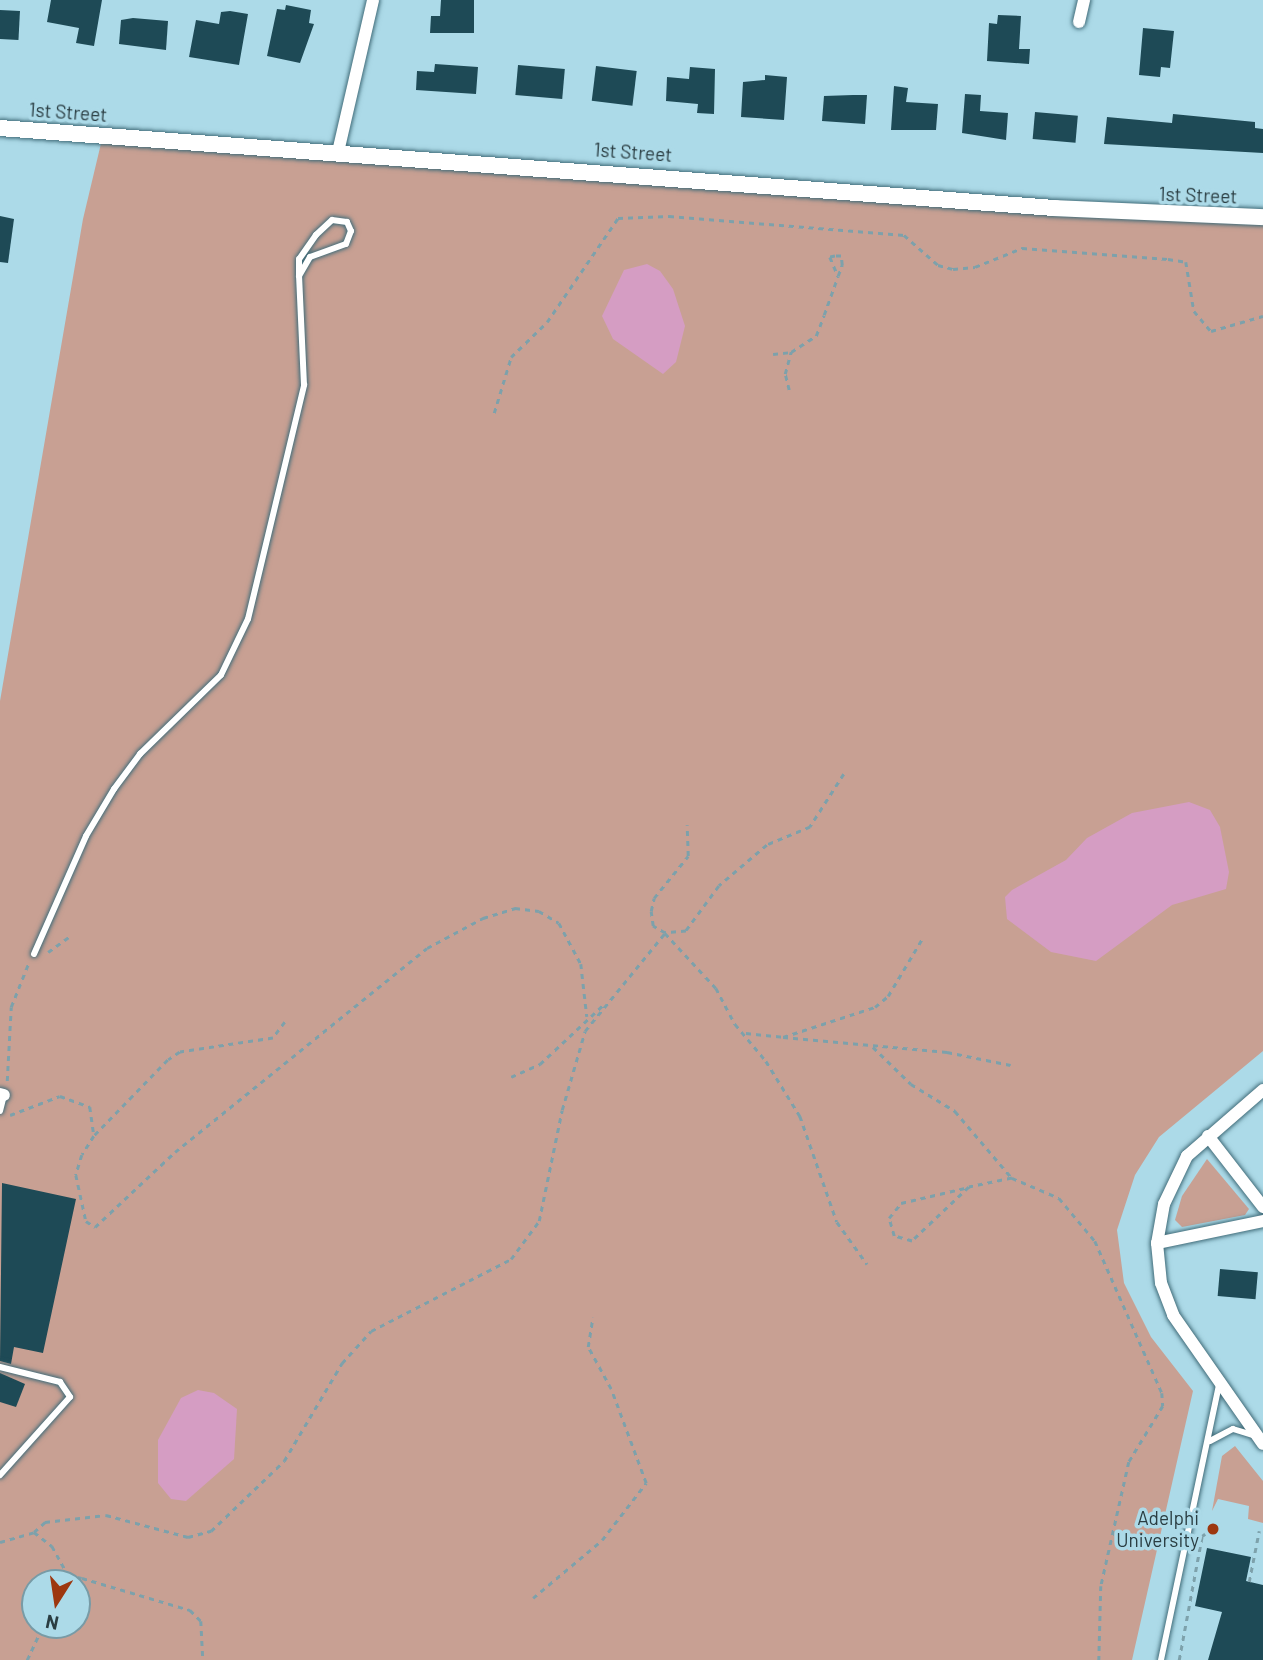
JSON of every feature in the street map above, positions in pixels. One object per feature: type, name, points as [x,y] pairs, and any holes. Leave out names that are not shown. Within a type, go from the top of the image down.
[{"type":"street","points":[[338,152],[373,0]]},
{"type":"street","points":[[1079,22],[1084,0]]},
{"type":"street","name":"1st Street","points":[[0,128],[1084,210],[1263,217]]},
{"type":"street","points":[[1260,1441],[1167,1301],[1157,1243],[1160,1217],[1176,1173],[1208,1136],[1263,1090]]},
{"type":"street","points":[[1208,1136],[1263,1207]]},
{"type":"street","points":[[1157,1243],[1263,1221]]},
{"type":"street","points":[[1246,1419],[1263,1420]]},
{"type":"lane","points":[[34,954],[86,836],[114,789],[141,754],[220,676],[236,650],[304,385],[299,276],[299,259],[316,235],[332,220],[347,222],[351,231],[346,244],[310,257],[299,276]]},
{"type":"lane","points":[[0,1111],[2,1094]]},
{"type":"lane","points":[[0,1367],[60,1382],[70,1397],[0,1475]]},
{"type":"lane","points":[[1161,1660],[1210,1441],[1220,1383]]},
{"type":"lane","points":[[1210,1441],[1233,1429],[1260,1441]]},
{"type":"path","points":[[494,413],[511,357],[547,322],[618,218],[669,216],[904,235],[939,265],[954,269],[975,267],[1022,248],[1168,259],[1186,262],[1194,311],[1211,331],[1263,316]]},
{"type":"path","points":[[774,354],[791,352],[816,336],[838,276],[841,256],[830,257],[838,276]]},
{"type":"path","points":[[789,390],[785,374],[791,352]]},
{"type":"path","points":[[0,1542],[34,1532],[46,1522],[106,1515],[188,1537],[211,1531],[284,1461],[342,1363],[371,1331],[511,1259],[539,1221],[569,1085],[585,1031],[604,1004],[664,933],[686,931],[719,886],[767,845],[810,827],[844,774]]},
{"type":"path","points":[[687,825],[688,856],[654,898],[653,926],[664,933],[716,988],[800,1116],[836,1222],[867,1264]]},
{"type":"path","points":[[285,1022],[273,1038],[180,1052],[94,1136],[76,1175],[86,1221],[96,1227],[175,1152],[427,948],[454,930],[515,908],[538,911],[559,923],[573,940],[587,1017]]},
{"type":"path","points":[[2,1094],[12,1007],[34,954],[59,947],[69,937]]},
{"type":"path","points":[[783,1037],[875,1007],[888,996],[922,939]]},
{"type":"path","points":[[511,1077],[540,1064],[587,1017],[604,1004]]},
{"type":"path","points":[[744,1033],[1011,1065]]},
{"type":"path","points":[[873,1047],[911,1084],[955,1111],[1012,1178],[1059,1198],[1095,1241],[1162,1393],[1163,1406],[1129,1462],[1101,1586],[1099,1660]]},
{"type":"path","points":[[0,1117],[60,1096],[90,1107],[94,1136]]},
{"type":"path","points":[[969,1187],[912,1241],[894,1236],[889,1218],[901,1202],[969,1187],[1012,1178]]},
{"type":"path","points":[[533,1598],[602,1540],[646,1483],[611,1389],[588,1347],[593,1317]]},
{"type":"path","points":[[1179,1660],[1202,1536],[1210,1530]]},
{"type":"path","points":[[1249,1582],[1259,1531]]},
{"type":"path","points":[[34,1532],[52,1546],[65,1569]]},
{"type":"path","points":[[91,1582],[190,1610],[201,1621],[203,1660]]},
{"type":"path","points":[[27,1660],[37,1639]]},
{"type":"shaded area","points":[[103,135],[1263,217],[1263,1051],[1159,1137],[1135,1175],[1117,1230],[1124,1283],[1151,1337],[1193,1391],[1132,1660],[0,1660],[0,701],[83,219]]},
{"type":"shaded area","points":[[647,264],[660,271],[673,289],[685,326],[676,362],[663,374],[613,339],[602,316],[624,270]]},
{"type":"shaded area","points":[[1189,802],[1210,810],[1220,827],[1229,872],[1226,889],[1172,905],[1096,961],[1051,952],[1007,919],[1005,897],[1012,890],[1066,860],[1087,838],[1132,813]]},
{"type":"shaded area","points":[[1207,1159],[1249,1209],[1245,1215],[1182,1227],[1175,1220],[1182,1196]]},
{"type":"shaded area","points":[[198,1390],[214,1393],[237,1409],[234,1459],[186,1501],[171,1499],[158,1483],[158,1440],[181,1398]]},
{"type":"shaded area","points":[[1235,1446],[1263,1481],[1263,1523],[1248,1519],[1249,1506],[1218,1499],[1212,1511],[1222,1456]]},
{"type":"building","points":[[51,0],[102,0],[94,46],[76,43],[79,28],[47,22]]},
{"type":"building","points":[[441,0],[474,0],[474,33],[430,33],[431,16],[440,16]]},
{"type":"building","points":[[286,5],[311,10],[309,23],[314,24],[300,63],[267,56],[277,9],[285,10]]},
{"type":"building","points":[[0,10],[20,11],[18,40],[0,39]]},
{"type":"building","points":[[221,12],[248,14],[239,65],[189,57],[196,20],[219,24]]},
{"type":"building","points":[[998,15],[1021,16],[1019,49],[1030,49],[1029,64],[987,61],[989,23],[997,24]]},
{"type":"building","points":[[133,18],[168,21],[166,50],[119,44],[121,20]]},
{"type":"building","points":[[1143,28],[1174,31],[1170,68],[1161,67],[1160,77],[1139,75]]},
{"type":"building","points":[[435,64],[478,67],[476,94],[416,90],[417,71],[434,72]]},
{"type":"building","points":[[518,65],[565,69],[562,99],[515,95]]},
{"type":"building","points":[[596,66],[637,71],[632,106],[592,101]]},
{"type":"building","points":[[690,67],[715,69],[714,114],[697,113],[698,104],[666,101],[667,77],[689,79]]},
{"type":"building","points":[[765,75],[787,77],[784,120],[741,117],[743,82],[765,80]]},
{"type":"building","points":[[894,86],[908,88],[906,102],[938,104],[936,130],[891,130]]},
{"type":"building","points":[[965,94],[981,95],[980,111],[1008,113],[1006,140],[962,133]]},
{"type":"building","points":[[867,95],[865,124],[822,121],[824,96]]},
{"type":"building","points":[[1035,112],[1078,116],[1075,143],[1033,139]]},
{"type":"building","points":[[1173,114],[1255,122],[1255,128],[1263,129],[1263,153],[1104,144],[1107,117],[1172,123]]},
{"type":"building","points":[[0,216],[14,219],[8,263],[0,262]]},
{"type":"building","points":[[2,1183],[76,1199],[43,1353],[14,1347],[11,1364],[0,1361]]},
{"type":"building","points":[[1220,1269],[1258,1272],[1256,1299],[1218,1296]]},
{"type":"building","points":[[0,1373],[25,1384],[16,1407],[0,1402]]},
{"type":"building","points":[[1207,1548],[1251,1557],[1246,1581],[1263,1585],[1263,1660],[1208,1660],[1222,1612],[1195,1606]]},
{"type":"place","name":"Adelphi University","points":[[1213,1529]]}]
